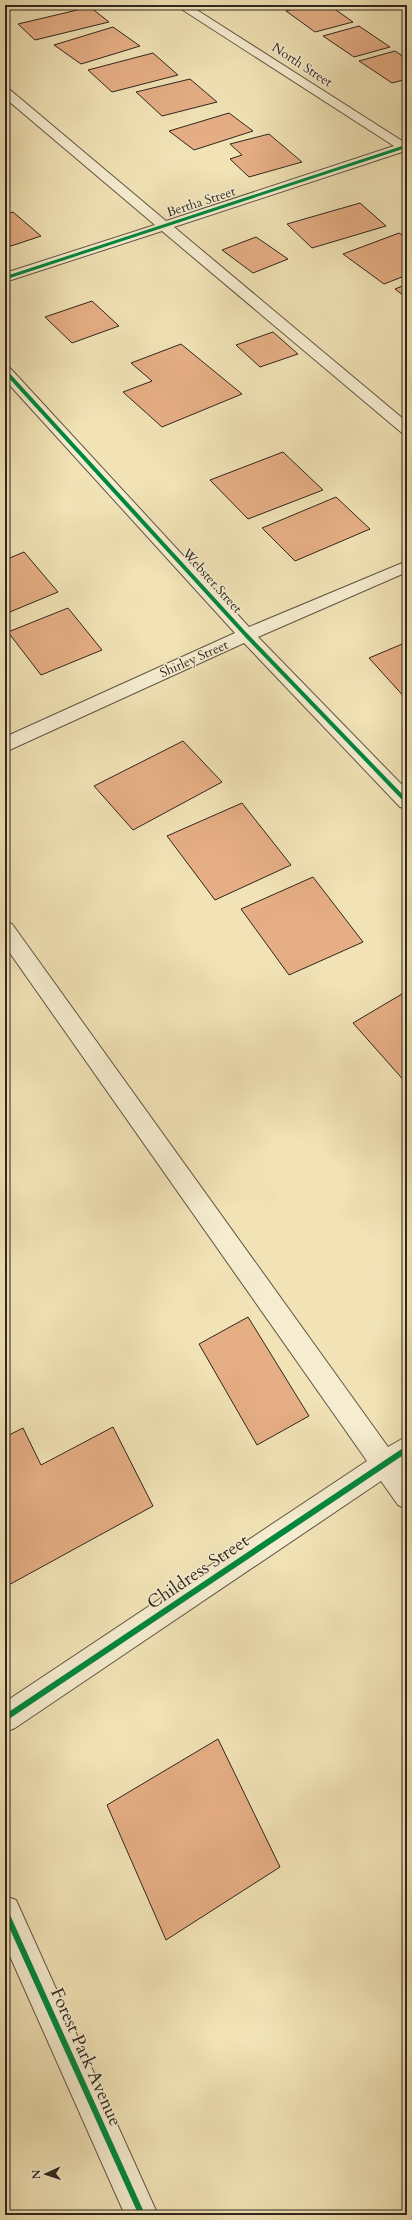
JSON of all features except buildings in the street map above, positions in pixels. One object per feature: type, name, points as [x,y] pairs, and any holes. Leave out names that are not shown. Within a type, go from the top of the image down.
[{"type":"street","name":"North Street","points":[[181,5],[406,148]]},
{"type":"street","points":[[5,92],[407,430]]},
{"type":"street","name":"Bertha Street","points":[[5,278],[406,148]]},
{"type":"street","name":"Webster Street","points":[[5,371],[246,635],[407,802]]},
{"type":"street","name":"Shirley Street","points":[[5,745],[246,635],[407,566]]},
{"type":"street","points":[[5,930],[407,1496]]},
{"type":"street","name":"Childress Street","points":[[5,1718],[407,1450]]},
{"type":"street","name":"Forest Park Avenue","points":[[5,1911],[142,2215]]},
{"type":"cycle path","points":[[5,278],[404,147]]},
{"type":"cycle path","points":[[5,371],[246,635],[407,802]]},
{"type":"cycle path","points":[[5,1718],[407,1449]]},
{"type":"cycle path","points":[[5,1911],[142,2215]]}]
